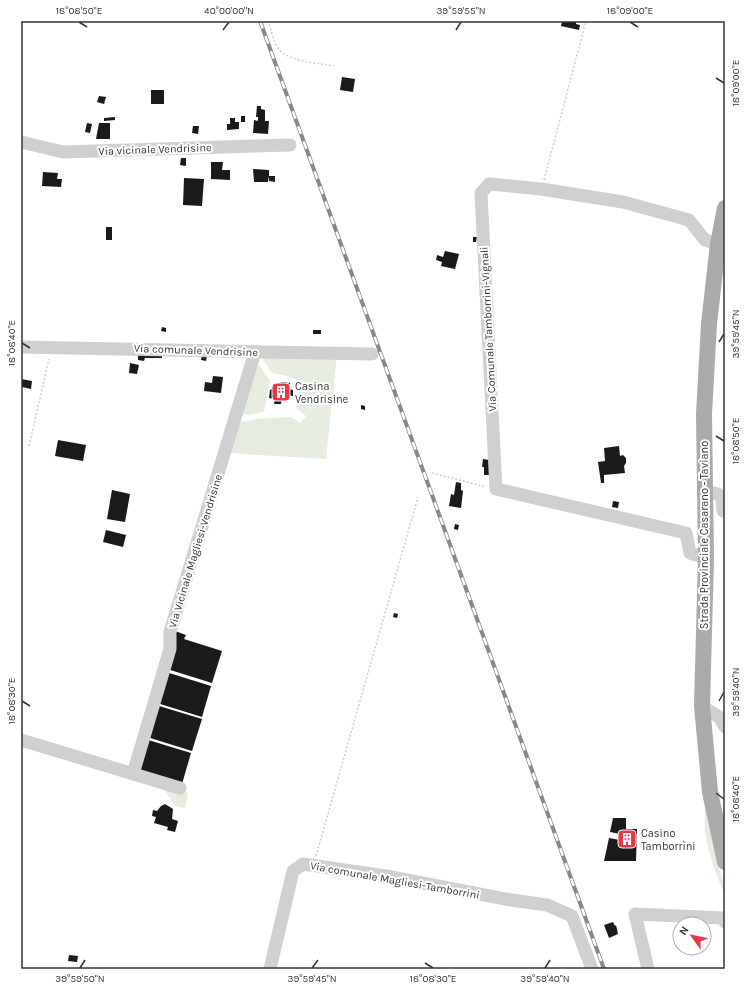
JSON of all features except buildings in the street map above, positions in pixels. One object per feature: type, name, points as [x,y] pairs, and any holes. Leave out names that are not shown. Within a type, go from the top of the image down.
[{"type":"main road","name":"Strada Provinciale Casarano - Taviano","points":[[725,208],[709,324],[704,414],[706,558],[702,706],[710,792],[725,862]]},
{"type":"street","name":"Via vicinale Vendrisine","points":[[21,142],[64,152],[290,145]]},
{"type":"street","name":"Via Comunale Tamborrini-Vignali","points":[[496,489],[481,194],[489,184],[541,189],[623,202],[689,220],[705,240],[721,238]]},
{"type":"street","name":"Via comunale Vendrisine","points":[[21,347],[144,348],[372,354]]},
{"type":"street","name":"Via Vicinale Magliesi-Vendrisine","points":[[133,774],[170,649],[170,632],[255,352]]},
{"type":"street","points":[[496,489],[686,533],[690,553],[706,558]]},
{"type":"street","points":[[705,491],[718,494],[722,498],[723,511],[725,511]]},
{"type":"street","points":[[702,706],[719,717],[725,727]]},
{"type":"street","points":[[21,740],[180,788]]},
{"type":"street","name":"Via comunale Magliesi-Tamborrini","points":[[270,969],[293,871],[303,864],[386,876],[512,900],[547,905],[572,916],[592,969]]},
{"type":"street","points":[[648,969],[635,914],[722,918],[725,922]]},
{"type":"path","points":[[268,21],[277,45],[285,55],[334,66]]},
{"type":"path","points":[[541,189],[586,21]]},
{"type":"path","points":[[29,446],[51,347]]},
{"type":"path","points":[[432,473],[496,489]]},
{"type":"path","points":[[313,866],[418,498]]},
{"type":"shaded area","points":[[337,356],[326,459],[227,453],[240,422],[257,419],[291,417],[300,423],[306,416],[296,408],[299,391],[298,382],[295,379],[272,373],[262,358]]},
{"type":"shaded area","points":[[256,361],[270,381],[264,412],[248,415],[244,414],[241,410]]},
{"type":"shaded area","points":[[162,786],[188,793],[185,808],[175,806]]},
{"type":"shaded area","points":[[706,806],[718,865],[725,886],[725,896],[706,841]]},
{"type":"railway","points":[[260,21],[604,969]]},
{"type":"place","name":"Casina Vendrisine","points":[[281,392]]},
{"type":"place","name":"Casino Tamborrìni","points":[[627,839]]}]
